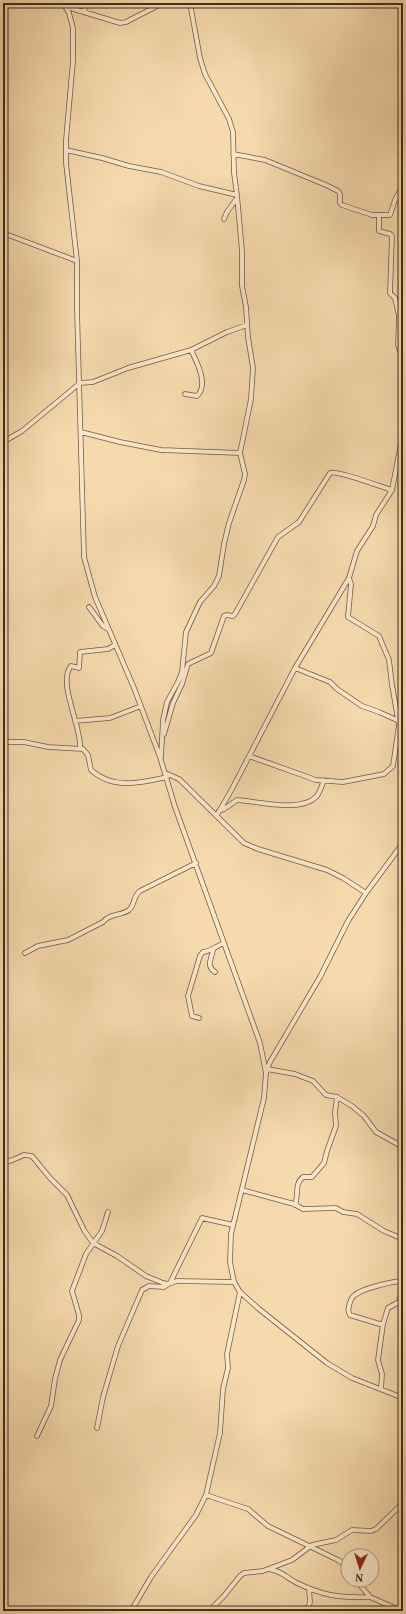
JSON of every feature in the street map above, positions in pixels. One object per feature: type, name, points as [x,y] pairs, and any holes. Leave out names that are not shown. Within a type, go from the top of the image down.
[{"type":"street","points":[[63,3],[67,7],[72,20],[74,38],[66,150],[77,261],[84,557],[92,589],[141,706],[160,757],[175,807],[260,1043],[266,1071],[261,1113],[234,1225],[230,1262],[234,1282],[240,1292],[327,1363],[352,1378],[403,1398]]},
{"type":"street","points":[[84,12],[86,3]]},
{"type":"street","points":[[67,7],[120,23],[126,22],[163,3]]},
{"type":"street","points":[[160,757],[163,720],[167,702],[182,672],[187,627],[200,602],[214,586],[219,576],[229,522],[245,474],[240,453],[252,391],[253,368],[246,307],[241,280],[242,251],[234,172],[232,125],[205,74],[200,58],[190,3]]},
{"type":"street","points":[[66,150],[129,166],[161,172],[199,186],[237,196]]},
{"type":"street","points":[[233,154],[259,158],[283,166],[302,176],[326,184],[340,194],[340,203],[342,205],[368,214],[379,216],[390,215],[400,191],[403,190]]},
{"type":"street","points":[[224,219],[237,196]]},
{"type":"street","points":[[379,216],[378,231],[390,234],[392,236],[390,293],[395,298],[399,316],[398,345],[403,359]]},
{"type":"street","points":[[3,232],[77,261]]},
{"type":"street","points":[[3,442],[18,434],[80,383],[93,382],[128,368],[191,350],[227,332],[247,325]]},
{"type":"street","points":[[185,394],[197,396],[202,392],[203,386],[202,378],[191,350]]},
{"type":"street","points":[[81,432],[161,450],[240,453]]},
{"type":"street","points":[[218,813],[295,668],[349,578],[357,551],[373,526],[376,515],[392,490],[403,433]]},
{"type":"street","points":[[161,742],[173,703],[182,684],[188,664],[211,653],[224,616],[232,616],[235,614],[278,537],[299,522],[330,472],[334,471],[345,474],[392,490]]},
{"type":"street","points":[[249,756],[312,779],[347,782],[384,774],[389,771],[394,762],[399,721],[392,685],[390,664],[380,638],[348,617],[351,584],[349,578]]},
{"type":"street","points":[[89,607],[108,629]]},
{"type":"street","points":[[80,748],[80,738],[68,694],[68,670],[71,666],[79,668],[80,652],[108,649],[115,646]]},
{"type":"street","points":[[295,668],[330,682],[337,689],[362,706],[380,712],[399,721]]},
{"type":"street","points":[[75,721],[110,718],[141,706]]},
{"type":"street","points":[[3,742],[24,742],[57,748],[80,748],[85,750],[88,755],[90,770],[113,782],[122,784],[133,784],[166,775],[179,779],[218,813],[238,838],[250,846],[328,870],[366,893]]},
{"type":"street","points":[[218,813],[237,800],[287,805],[305,802],[317,796],[324,780]]},
{"type":"street","points":[[266,1071],[307,996],[320,977],[348,921],[366,893],[403,843]]},
{"type":"street","points":[[25,954],[38,946],[68,940],[103,922],[106,918],[127,911],[131,908],[134,898],[140,891],[196,863]]},
{"type":"street","points":[[216,972],[209,964],[213,950],[216,946],[224,943]]},
{"type":"street","points":[[199,1018],[192,1016],[188,996],[201,954],[203,952],[213,950]]},
{"type":"street","points":[[266,1071],[286,1072],[307,1078],[316,1084],[327,1095],[337,1097],[352,1106],[364,1116],[376,1132],[403,1147]]},
{"type":"street","points":[[295,1205],[296,1190],[299,1179],[302,1176],[312,1177],[324,1163],[336,1126],[335,1112],[337,1097]]},
{"type":"street","points":[[3,1159],[10,1161],[24,1155],[32,1156],[50,1178],[67,1195],[84,1230],[93,1244],[117,1256],[146,1276],[163,1283],[177,1281],[234,1282]]},
{"type":"street","points":[[242,1190],[295,1205],[303,1209],[334,1208],[343,1212],[357,1214],[384,1231],[403,1239]]},
{"type":"street","points":[[37,1436],[51,1406],[55,1379],[60,1360],[79,1320],[79,1314],[72,1291],[86,1254],[102,1231],[108,1212]]},
{"type":"street","points":[[97,1428],[103,1397],[118,1346],[138,1298],[146,1287],[151,1285],[164,1287],[170,1283],[200,1220],[205,1218],[234,1225]]},
{"type":"street","points":[[381,1389],[382,1374],[378,1360],[383,1326],[388,1308],[399,1302],[403,1281],[363,1290],[354,1295],[350,1303],[348,1309],[350,1315],[383,1326]]},
{"type":"street","points":[[131,1611],[151,1577],[196,1515],[206,1495],[219,1441],[222,1420],[223,1389],[228,1368],[227,1354],[240,1292]]},
{"type":"street","points":[[206,1495],[248,1509],[268,1526],[340,1561]]},
{"type":"street","points":[[209,1611],[241,1575],[269,1569],[292,1560],[310,1546],[336,1540],[354,1529],[371,1531],[376,1530],[403,1503]]},
{"type":"street","points":[[269,1569],[282,1572],[289,1579],[309,1589],[337,1597],[370,1597],[402,1611]]},
{"type":"street","points":[[363,1588],[370,1597]]},
{"type":"street","points":[[307,1611],[310,1602],[309,1589]]}]
